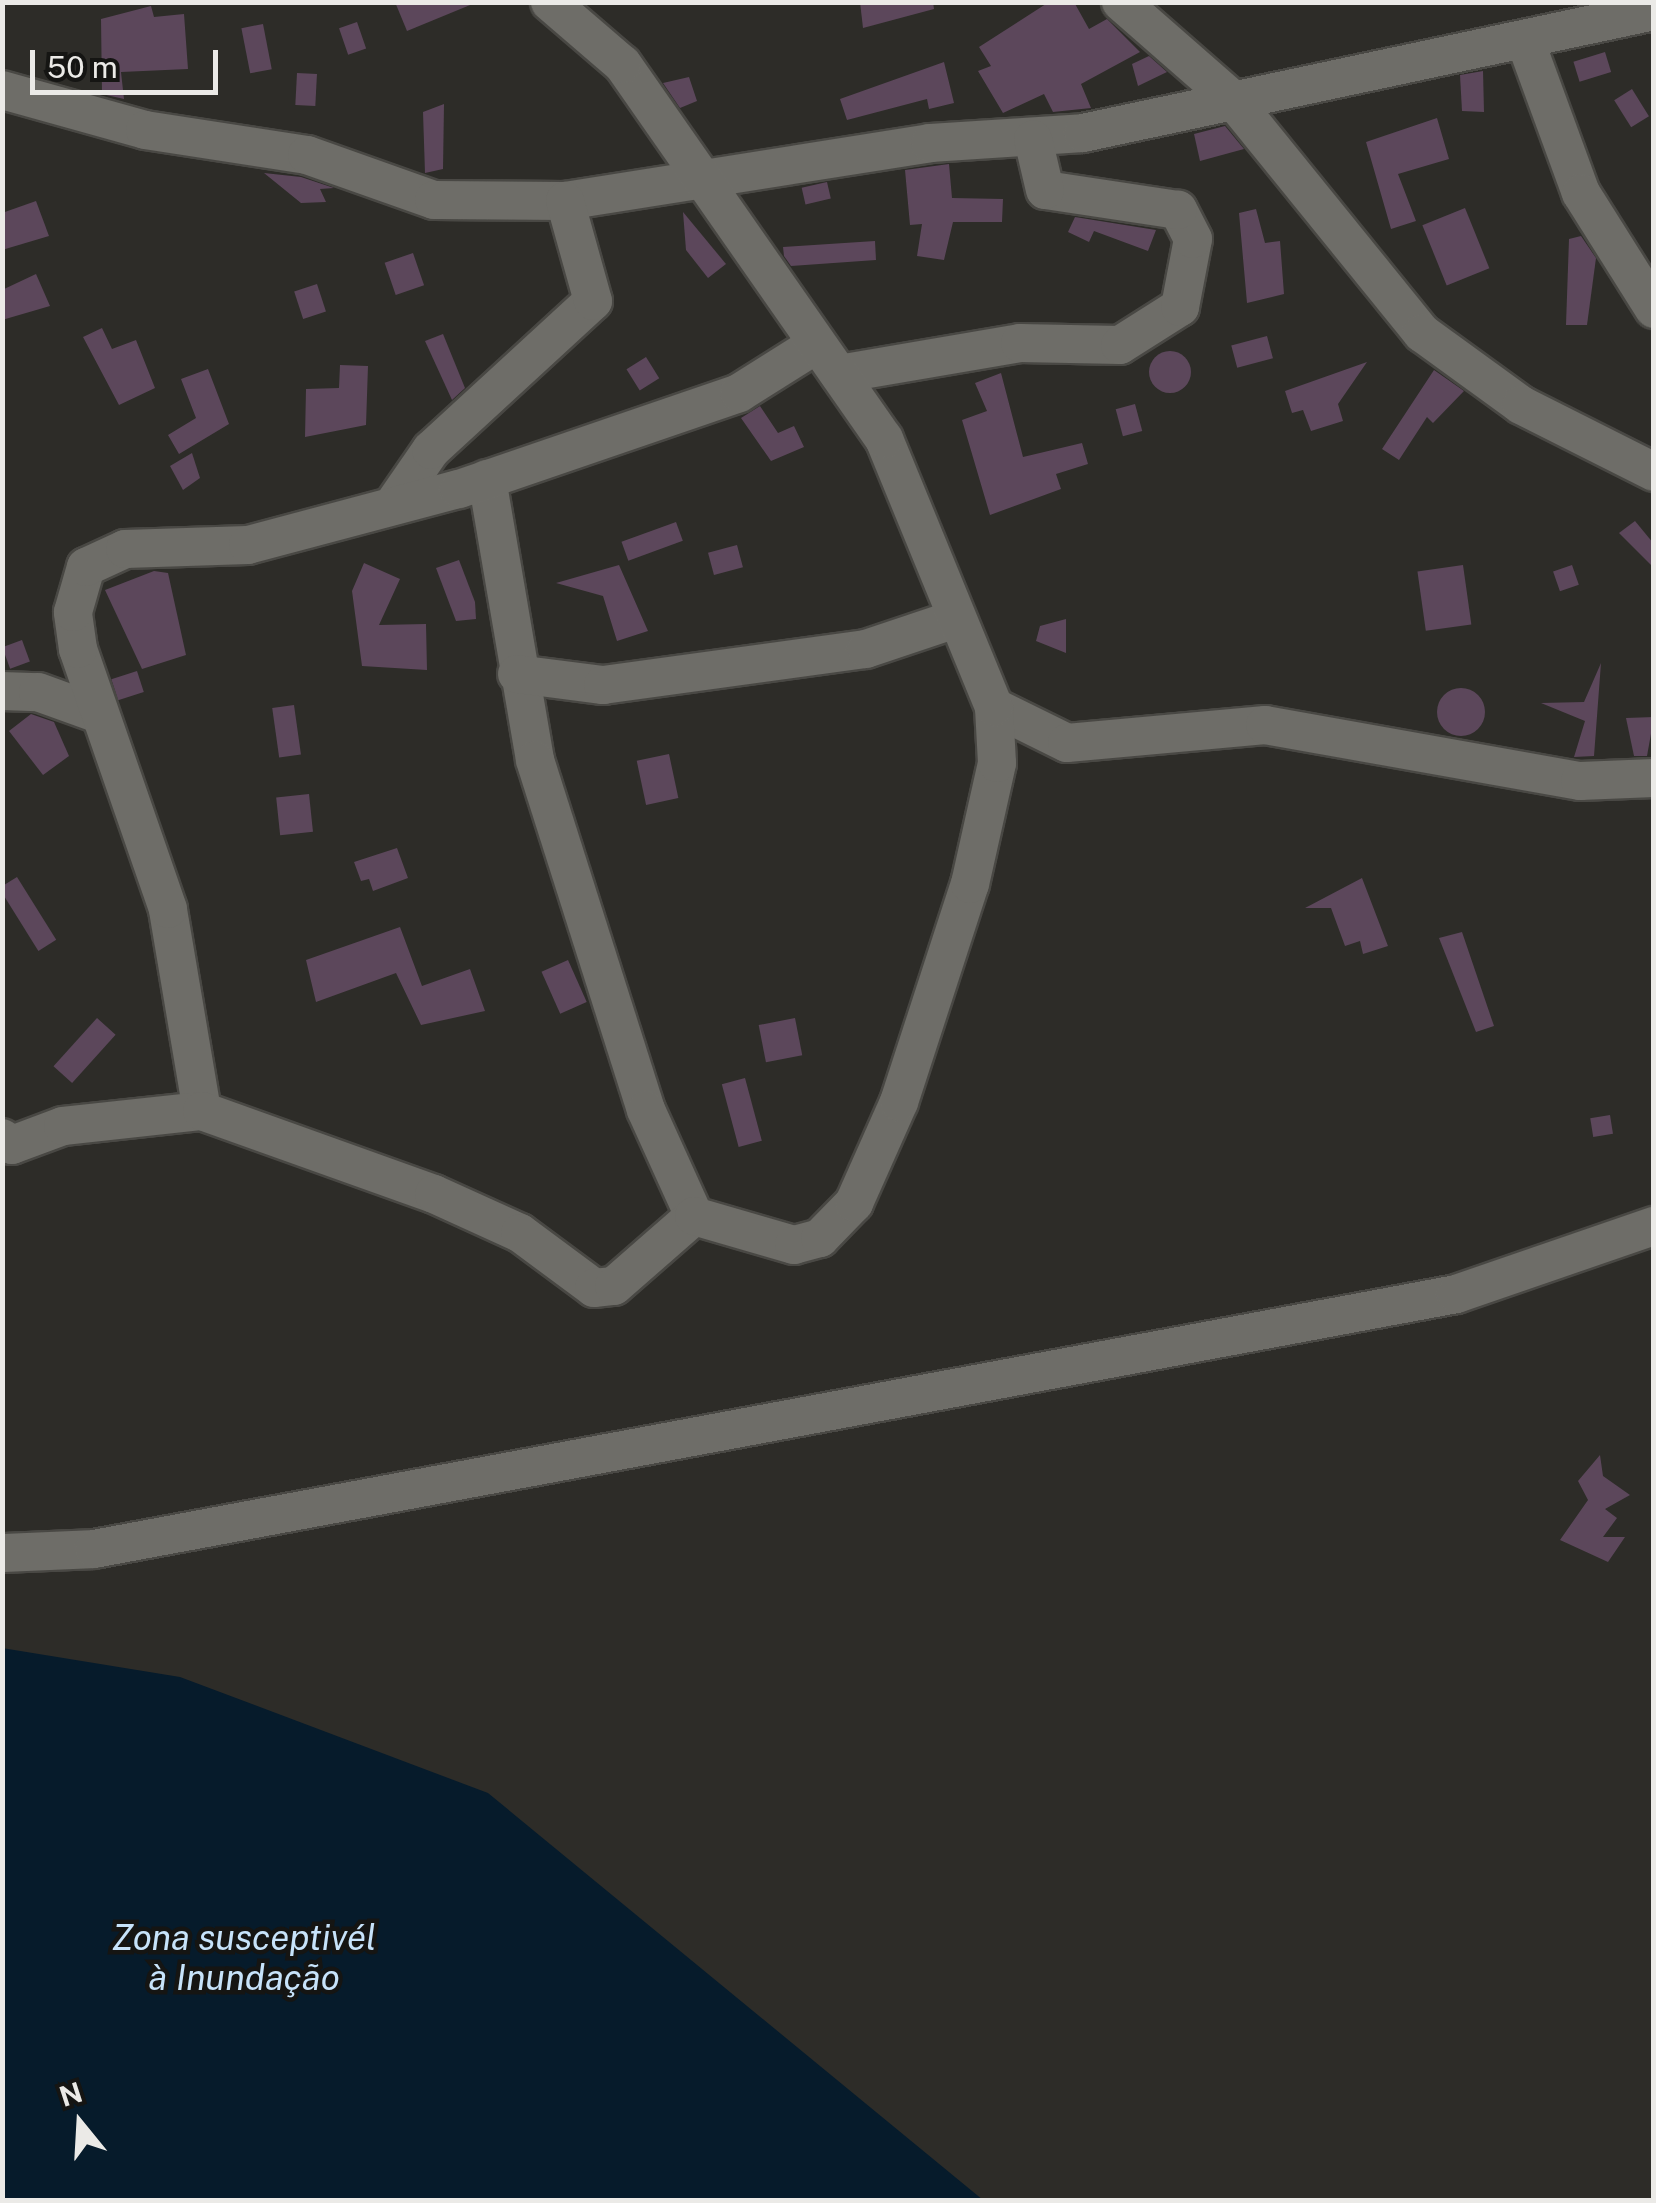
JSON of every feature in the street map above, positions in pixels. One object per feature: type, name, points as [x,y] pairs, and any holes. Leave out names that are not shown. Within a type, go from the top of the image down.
[{"type":"street","points":[[488,479],[507,562],[517,674],[646,1110],[694,1216],[794,1246],[820,1238],[854,1203],[900,1102],[970,884],[997,763],[994,707],[952,620],[884,440],[839,374],[812,347],[622,64],[550,2]]},
{"type":"street","points":[[1121,2],[1234,101],[1422,332],[1521,405],[1654,472]]},
{"type":"street","points":[[2,90],[145,130],[308,155],[434,200],[564,201],[930,143],[1032,139],[1525,40],[1654,10],[1648,2]]},
{"type":"street","points":[[1525,40],[1548,124],[1654,308]]},
{"type":"street","points":[[839,374],[1020,343],[1120,345],[1180,307],[1192,239],[1178,210],[1045,190],[1032,139]]},
{"type":"street","points":[[393,505],[431,450],[593,301],[564,201]]},
{"type":"street","points":[[202,1111],[168,909],[78,648],[77,587],[103,554],[215,551],[488,479],[739,393],[812,347]]},
{"type":"street","points":[[517,674],[604,685],[866,649],[952,620]]},
{"type":"street","points":[[20,692],[78,648]]},
{"type":"street","points":[[20,692],[99,714]]},
{"type":"street","points":[[994,707],[1067,743],[1265,724],[1580,781],[1654,778]]},
{"type":"street","points":[[2,1138],[12,1145],[63,1126],[202,1111],[434,1194],[520,1234],[594,1288],[614,1286],[694,1216]]},
{"type":"street","points":[[2,1553],[94,1549],[1456,1294],[1654,1226]]},
{"type":"water","name":"Zona susceptivél à Inundação","points":[[2,1648],[180,1677],[488,1793],[983,2200],[3,2200]]},
{"type":"building","points":[[395,2],[475,2],[475,3],[407,31]]},
{"type":"building","points":[[860,2],[933,2],[934,9],[863,28]]},
{"type":"building","points":[[1049,2],[1074,2],[1089,29],[1107,19],[1140,52],[1081,84],[1091,108],[1053,112],[1044,94],[1003,113],[978,71],[991,66],[979,47]]},
{"type":"building","points":[[151,6],[154,17],[184,14],[188,69],[121,72],[124,99],[102,94],[101,19]]},
{"type":"building","points":[[357,22],[366,48],[348,55],[339,28]]},
{"type":"building","points":[[263,24],[272,69],[250,73],[241,28]]},
{"type":"building","points":[[1605,52],[1611,72],[1580,82],[1573,62]]},
{"type":"building","points":[[1149,56],[1167,72],[1138,86],[1132,64]]},
{"type":"building","points":[[944,62],[954,103],[929,109],[927,99],[847,120],[840,99]]},
{"type":"building","points":[[1483,71],[1484,112],[1462,111],[1460,75]]},
{"type":"building","points":[[297,73],[317,74],[315,106],[295,105]]},
{"type":"building","points":[[689,77],[697,101],[680,108],[663,83]]},
{"type":"building","points":[[1632,89],[1649,116],[1631,127],[1614,100]]},
{"type":"building","points":[[444,104],[443,169],[425,173],[423,112]]},
{"type":"building","points":[[1437,118],[1449,159],[1398,174],[1416,221],[1391,229],[1366,142]]},
{"type":"building","points":[[1225,126],[1244,149],[1200,161],[1194,134]]},
{"type":"building","points":[[949,164],[952,198],[1003,199],[1002,222],[953,222],[944,260],[917,256],[922,224],[910,225],[905,170]]},
{"type":"building","points":[[264,173],[301,177],[334,188],[320,189],[326,202],[301,203]]},
{"type":"building","points":[[827,182],[831,199],[805,204],[802,188]]},
{"type":"building","points":[[36,201],[49,236],[2,250],[2,213]]},
{"type":"building","points":[[1465,208],[1489,268],[1447,285],[1422,225]]},
{"type":"building","points":[[1256,209],[1265,243],[1280,241],[1284,294],[1247,303],[1239,213]]},
{"type":"building","points":[[683,212],[726,264],[708,278],[686,250]]},
{"type":"building","points":[[1075,217],[1156,230],[1148,251],[1094,231],[1089,242],[1068,232]]},
{"type":"building","points":[[1581,236],[1596,258],[1587,325],[1566,325],[1569,239]]},
{"type":"building","points":[[875,241],[876,260],[791,266],[784,256],[783,247]]},
{"type":"building","points":[[413,253],[424,285],[396,295],[385,263]]},
{"type":"building","points":[[36,274],[50,306],[2,320],[2,290]]},
{"type":"building","points":[[317,284],[326,312],[303,319],[294,291]]},
{"type":"building","points":[[102,328],[112,349],[136,340],[155,388],[119,405],[83,337]]},
{"type":"building","points":[[443,334],[465,388],[452,400],[425,341]]},
{"type":"building","points":[[1267,336],[1273,358],[1237,368],[1231,346]]},
{"type":"building","points":[[1170,351],[1185,357],[1191,372],[1185,387],[1170,393],[1155,387],[1149,372],[1155,357]]},
{"type":"building","points":[[646,357],[659,378],[640,390],[626,369]]},
{"type":"building","points":[[1367,362],[1338,404],[1343,421],[1311,431],[1303,410],[1292,413],[1285,391]]},
{"type":"building","points":[[340,365],[368,366],[366,425],[305,437],[306,389],[339,388]]},
{"type":"building","points":[[208,369],[229,424],[179,454],[168,435],[196,418],[181,379]]},
{"type":"building","points":[[1434,370],[1464,391],[1433,423],[1427,417],[1399,460],[1382,449]]},
{"type":"building","points":[[1001,373],[1023,457],[1082,443],[1088,464],[1056,474],[1061,489],[990,515],[962,420],[987,411],[975,383]]},
{"type":"building","points":[[1135,404],[1142,431],[1123,436],[1116,409]]},
{"type":"building","points":[[760,406],[778,433],[794,426],[804,447],[771,461],[741,418]]},
{"type":"building","points":[[192,453],[200,478],[183,490],[170,466]]},
{"type":"building","points":[[1635,521],[1654,544],[1654,568],[1619,533]]},
{"type":"building","points":[[676,522],[683,541],[628,561],[621,542]]},
{"type":"building","points":[[737,545],[743,567],[714,575],[708,553]]},
{"type":"building","points":[[459,560],[475,602],[476,619],[456,621],[436,568]]},
{"type":"building","points":[[364,563],[400,579],[379,625],[426,624],[427,670],[362,666],[352,591]]},
{"type":"building","points":[[619,565],[648,631],[617,641],[603,596],[556,583]]},
{"type":"building","points":[[1463,565],[1471,624],[1426,631],[1417,571]]},
{"type":"building","points":[[1572,565],[1579,585],[1560,591],[1553,572]]},
{"type":"building","points":[[154,571],[168,573],[186,655],[142,669],[105,590]]},
{"type":"building","points":[[1066,619],[1066,653],[1036,641],[1040,626]]},
{"type":"building","points":[[22,640],[30,662],[10,669],[2,647]]},
{"type":"building","points":[[1601,663],[1594,756],[1574,757],[1585,721],[1541,703],[1584,702]]},
{"type":"building","points":[[137,671],[144,692],[118,700],[111,679]]},
{"type":"building","points":[[1461,688],[1478,695],[1485,712],[1478,729],[1461,736],[1444,729],[1437,712],[1444,695]]},
{"type":"building","points":[[294,705],[301,755],[279,758],[272,708]]},
{"type":"building","points":[[31,714],[54,722],[69,756],[43,775],[9,731]]},
{"type":"building","points":[[1654,717],[1647,756],[1634,756],[1626,718]]},
{"type":"building","points":[[669,754],[678,798],[646,805],[637,761]]},
{"type":"building","points":[[309,794],[313,832],[280,835],[276,797]]},
{"type":"building","points":[[397,848],[408,878],[373,891],[369,879],[361,881],[354,862]]},
{"type":"building","points":[[17,877],[56,940],[38,951],[2,893],[2,886]]},
{"type":"building","points":[[1362,878],[1388,946],[1363,954],[1360,941],[1345,946],[1331,908],[1305,908]]},
{"type":"building","points":[[400,927],[422,986],[470,969],[485,1011],[421,1025],[396,973],[316,1002],[306,960]]},
{"type":"building","points":[[1462,932],[1494,1026],[1476,1032],[1439,938]]},
{"type":"building","points":[[568,960],[587,1002],[560,1014],[542,972]]},
{"type":"building","points":[[97,1018],[116,1035],[72,1083],[54,1066]]},
{"type":"building","points":[[795,1018],[802,1055],[766,1062],[759,1025]]},
{"type":"building","points":[[745,1078],[762,1141],[739,1147],[722,1084]]},
{"type":"building","points":[[1610,1115],[1613,1134],[1593,1137],[1590,1118]]},
{"type":"building","points":[[1600,1455],[1603,1476],[1630,1495],[1605,1509],[1617,1518],[1603,1537],[1625,1537],[1608,1562],[1560,1540],[1588,1500],[1578,1481]]}]
